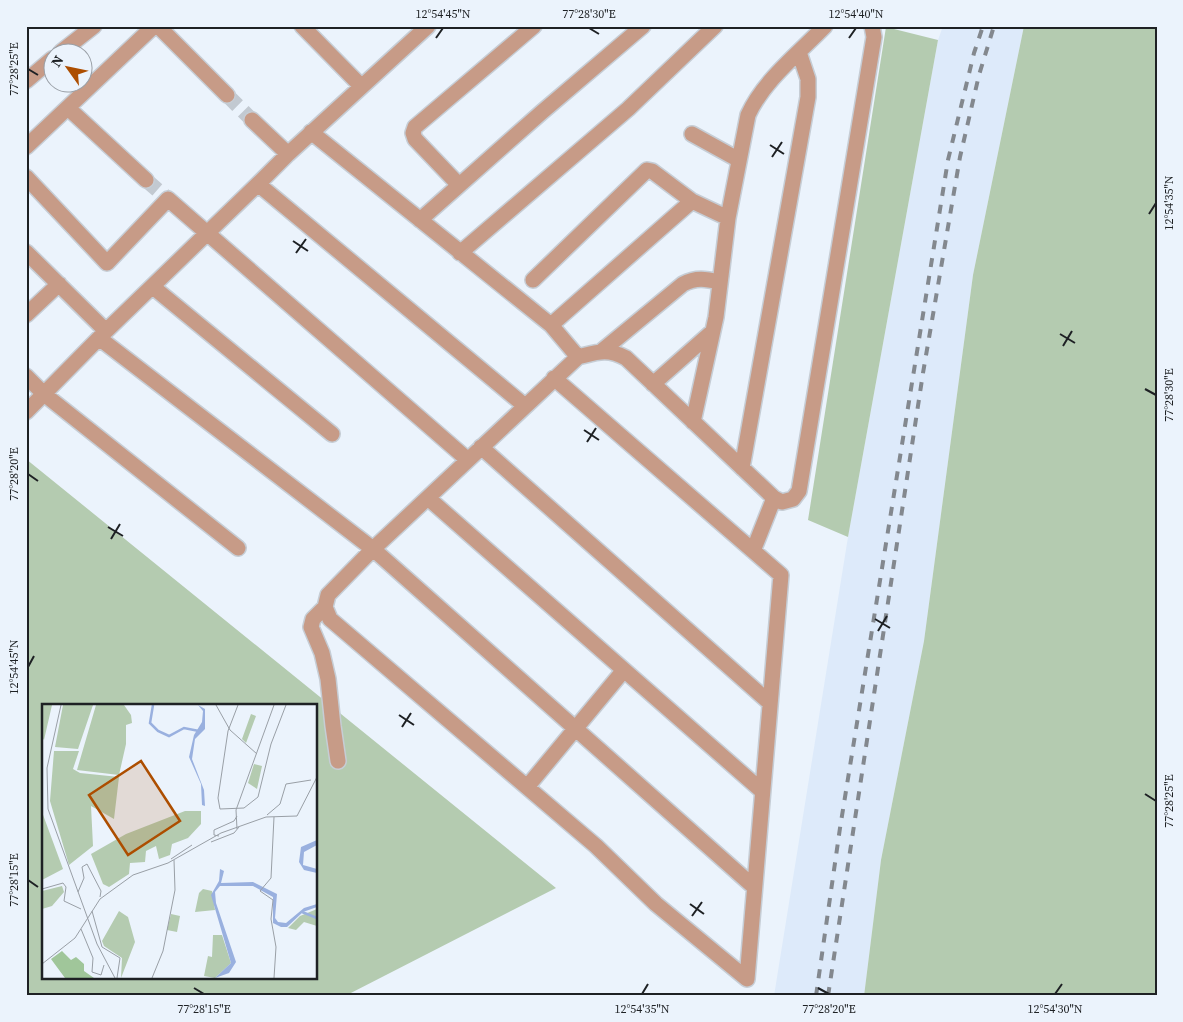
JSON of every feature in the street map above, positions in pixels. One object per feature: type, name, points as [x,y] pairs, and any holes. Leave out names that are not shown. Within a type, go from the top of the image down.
[{"type":"street","points":[[74,42],[94,26]]},
{"type":"street","points":[[26,147],[156,26],[227,95]]},
{"type":"street","points":[[302,26],[361,86]]},
{"type":"street","points":[[26,412],[103,334],[288,154],[428,26]]},
{"type":"street","points":[[459,185],[415,139],[413,133],[415,127],[534,26]]},
{"type":"street","points":[[460,253],[628,109],[715,26]]},
{"type":"street","points":[[693,422],[718,308],[728,218],[748,116],[755,100],[766,86],[825,26]]},
{"type":"street","points":[[603,350],[626,358],[774,498],[782,502],[793,500],[799,491],[874,37],[872,26]]},
{"type":"street","points":[[420,220],[640,27]]},
{"type":"street","points":[[742,468],[808,97],[808,80],[799,52]]},
{"type":"street","points":[[26,81],[42,67]]},
{"type":"street","points":[[68,108],[146,180]]},
{"type":"street","points":[[252,120],[288,154]]},
{"type":"street","points":[[311,132],[551,325],[578,357]]},
{"type":"street","points":[[692,134],[739,160]]},
{"type":"street","points":[[533,280],[647,170],[652,171],[692,200],[728,218]]},
{"type":"street","points":[[26,177],[107,263],[168,199],[468,460]]},
{"type":"street","points":[[258,184],[525,406]]},
{"type":"street","points":[[551,325],[692,200]]},
{"type":"street","points":[[26,252],[59,284],[103,334],[373,549],[754,887]]},
{"type":"street","points":[[338,761],[328,680],[322,653],[311,627],[313,619],[325,607],[328,595],[373,549],[578,357],[603,350],[683,284],[692,279],[698,278],[720,282]]},
{"type":"street","points":[[26,315],[59,284]]},
{"type":"street","points":[[153,287],[332,434]]},
{"type":"street","points":[[653,384],[713,331]]},
{"type":"street","points":[[26,376],[44,394],[238,548]]},
{"type":"street","points":[[325,607],[330,619],[528,787],[596,846],[656,904],[746,979],[781,575],[554,378]]},
{"type":"street","points":[[481,447],[770,703]]},
{"type":"street","points":[[428,498],[762,791]]},
{"type":"street","points":[[753,551],[774,498]]},
{"type":"street","points":[[528,787],[624,670]]},
{"type":"shaded area","points":[[943,26],[1024,26],[973,275],[924,641],[881,860],[864,996],[774,996],[848,537],[938,40]]},
{"type":"green space","points":[[1024,26],[1157,26],[1157,996],[864,996],[881,860],[924,641],[973,275]]},
{"type":"green space","points":[[886,27],[938,40],[848,537],[808,520]]},
{"type":"green space","points":[[26,459],[556,888],[345,996],[26,996]]},
{"type":"tunnel","points":[[227,95],[252,120]]},
{"type":"tunnel","points":[[146,180],[168,199]]},
{"type":"railway","points":[[816,996],[840,828],[948,160],[974,53],[983,26]]},
{"type":"railway","points":[[828,996],[923,373],[960,157],[979,75],[994,26]]}]
